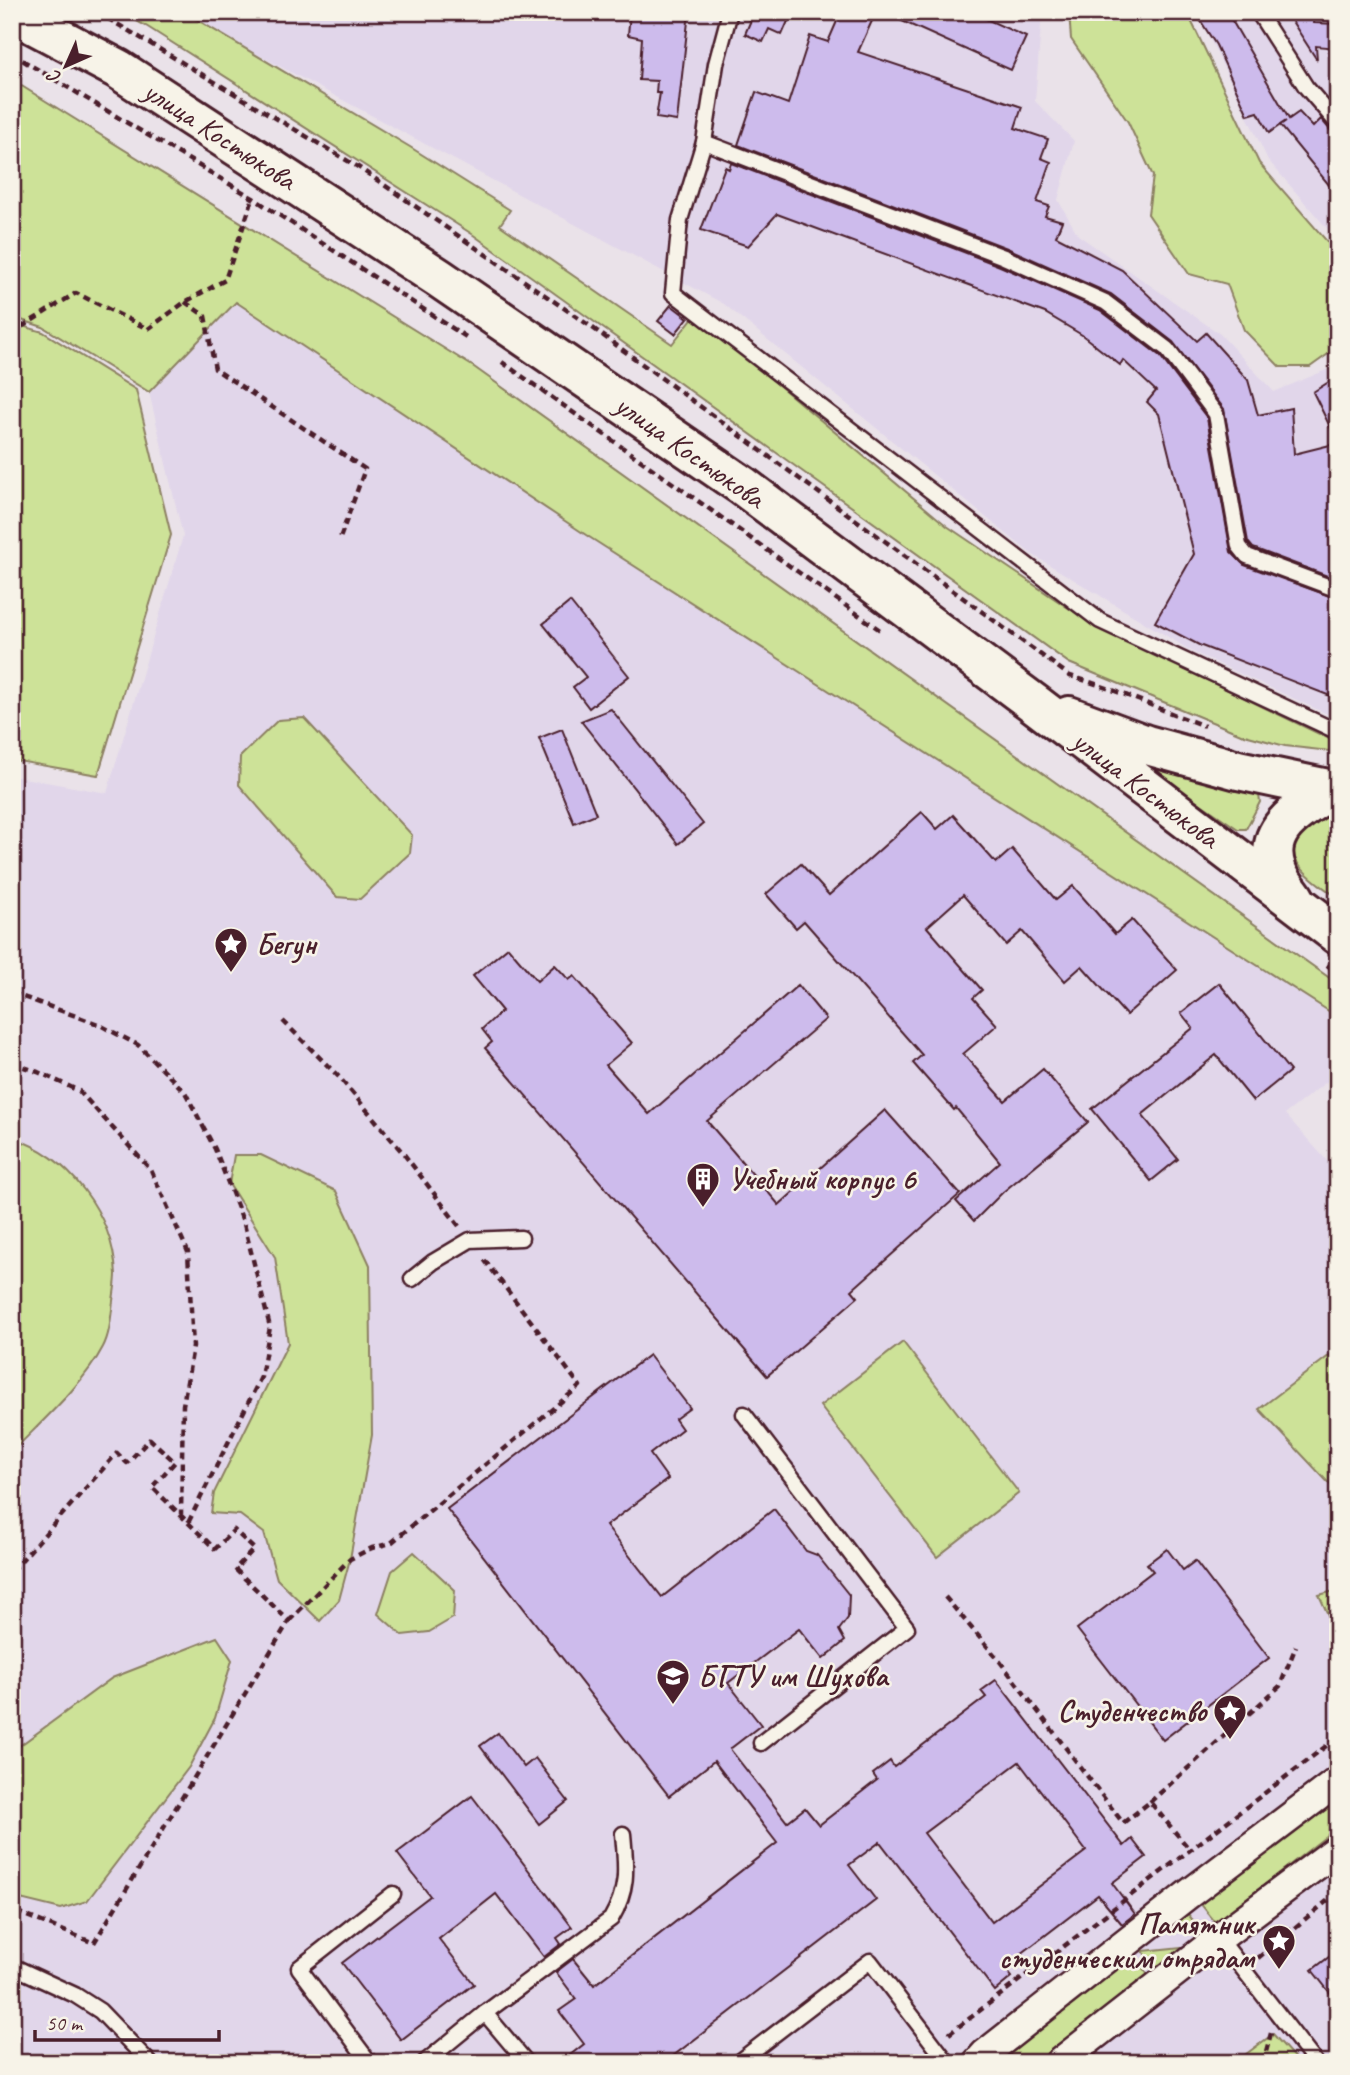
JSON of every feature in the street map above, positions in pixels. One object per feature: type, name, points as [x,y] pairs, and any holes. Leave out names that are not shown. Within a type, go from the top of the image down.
[{"type":"main road","name":"улица Костюкова","points":[[12,13],[118,69],[439,278],[743,486],[1298,904],[1327,946]]},
{"type":"main road","points":[[1035,704],[1147,745],[1238,771],[1334,791]]},
{"type":"main road","points":[[1298,904],[1276,871],[1273,847],[1282,826],[1296,811],[1334,791]]},
{"type":"street","points":[[977,2063],[985,2053],[1175,1904],[1338,1782]]},
{"type":"street","points":[[1059,2063],[1338,1849]]},
{"type":"lane","points":[[730,12],[716,64],[704,142],[680,220],[673,293],[1100,621],[1338,732]]},
{"type":"lane","points":[[1258,12],[1306,87],[1338,124]]},
{"type":"lane","points":[[704,142],[1004,257],[1105,302],[1167,349],[1216,414],[1239,546],[1247,556],[1338,590]]},
{"type":"lane","points":[[412,1279],[433,1262],[470,1240],[521,1238]]},
{"type":"lane","points":[[744,1413],[907,1628],[761,1743]]},
{"type":"lane","points":[[424,2063],[485,2013],[611,1919],[621,1901],[627,1875],[623,1834]]},
{"type":"lane","points":[[368,2061],[299,1968],[393,1894]]},
{"type":"lane","points":[[1219,1938],[1316,2063]]},
{"type":"lane","points":[[737,2063],[870,1961],[948,2063]]},
{"type":"lane","points":[[12,1966],[75,1995],[100,2011],[150,2063]]},
{"type":"lane","points":[[485,2013],[527,2063]]},
{"type":"path","points":[[97,12],[358,167],[590,326],[1070,676],[1104,686],[1163,712],[1215,730]]},
{"type":"path","points":[[12,54],[253,198],[472,341]]},
{"type":"path","points":[[12,334],[76,293],[148,329],[185,302],[225,279],[253,198]]},
{"type":"path","points":[[185,302],[205,316],[215,369],[365,469],[339,541]]},
{"type":"path","points":[[495,357],[889,637]]},
{"type":"path","points":[[1327,946],[1338,973]]},
{"type":"path","points":[[12,993],[88,1020],[138,1045],[185,1092],[215,1149],[244,1224],[270,1327],[261,1377],[188,1522]]},
{"type":"path","points":[[12,1910],[94,1943],[289,1621],[351,1559],[372,1548],[391,1543],[580,1386],[403,1153],[339,1077],[283,1021]]},
{"type":"path","points":[[12,1063],[79,1091],[151,1170],[188,1252],[193,1347],[183,1405],[181,1515]]},
{"type":"path","points":[[12,1571],[117,1453],[127,1463],[150,1439],[175,1462],[152,1487],[215,1549],[234,1530],[254,1549],[235,1569],[289,1621]]},
{"type":"path","points":[[945,1597],[998,1659],[1123,1823],[1280,1686],[1296,1646]]},
{"type":"path","points":[[935,2046],[1338,1737]]},
{"type":"path","points":[[1150,1802],[1190,1850]]},
{"type":"path","points":[[1244,1969],[1338,1892]]},
{"type":"shaded area","points":[[178,12],[1042,12],[1035,101],[1074,141],[1058,200],[1078,235],[1220,334],[1274,392],[1338,365],[1338,719],[1193,652],[1030,553],[724,304]]},
{"type":"shaded area","points":[[1197,12],[1338,12],[1338,241],[1268,160]]},
{"type":"shaded area","points":[[236,302],[586,535],[1338,1017],[1338,1073],[1285,1114],[1338,1173],[1338,2063],[12,2063],[12,776],[107,793],[183,536],[149,392]]},
{"type":"green space","points":[[120,12],[184,12],[410,147],[510,210],[500,225],[672,344],[695,315],[947,526],[1095,626],[1338,743],[1338,752],[1285,746],[1241,734],[1069,663],[472,234]]},
{"type":"green space","points":[[1069,12],[1187,12],[1259,163],[1338,254],[1338,347],[1310,367],[1280,367],[1244,330],[1227,284],[1189,274],[1148,214],[1153,176],[1128,122],[1071,39]]},
{"type":"green space","points":[[12,80],[474,367],[1338,984],[1338,1017],[586,535],[236,302],[149,392],[43,327],[12,317]]},
{"type":"green space","points":[[12,323],[43,332],[136,390],[171,535],[98,775],[12,760]]},
{"type":"green space","points":[[304,718],[412,835],[410,853],[360,899],[337,897],[239,785],[240,757],[278,720]]},
{"type":"green space","points":[[1130,756],[1259,795],[1260,802],[1246,829],[1238,829]]},
{"type":"green space","points":[[1338,812],[1338,898],[1305,872],[1294,856],[1293,847],[1295,837],[1308,818]]},
{"type":"green space","points":[[12,1138],[33,1146],[52,1158],[84,1190],[106,1230],[116,1274],[110,1325],[95,1361],[74,1389],[12,1452]]},
{"type":"green space","points":[[234,1155],[261,1155],[336,1191],[370,1265],[372,1435],[350,1559],[339,1600],[320,1621],[277,1579],[264,1533],[240,1515],[211,1513],[214,1493],[288,1343],[275,1257],[229,1184]]},
{"type":"green space","points":[[903,1342],[1019,1493],[937,1557],[820,1406]]},
{"type":"green space","points":[[1338,1349],[1338,1493],[1259,1409]]},
{"type":"green space","points":[[414,1552],[455,1590],[453,1618],[429,1632],[402,1635],[378,1614],[392,1571]]},
{"type":"green space","points":[[1338,1590],[1338,1637],[1319,1595]]},
{"type":"green space","points":[[217,1637],[232,1660],[215,1718],[189,1767],[87,1901],[61,1909],[12,1897],[12,1756],[18,1747],[112,1678]]},
{"type":"green space","points":[[1338,1787],[1338,1827],[1216,1923],[1196,1898]]},
{"type":"green space","points":[[1183,1908],[1200,1929],[1149,1934]]},
{"type":"green space","points":[[1192,1946],[1157,1971],[1143,1951]]},
{"type":"green space","points":[[1129,1951],[1150,1977],[1038,2063],[986,2063]]},
{"type":"green space","points":[[1273,2034],[1299,2063],[1234,2063]]},
{"type":"building","points":[[630,12],[689,12],[677,121],[656,118],[660,93],[656,93],[657,81],[639,80],[642,38],[628,35]]},
{"type":"building","points":[[739,12],[792,12],[782,35],[769,29],[763,42],[745,34],[751,20],[739,15]]},
{"type":"building","points":[[841,12],[876,12],[858,52],[1022,107],[1015,128],[1048,139],[1041,158],[1051,162],[1037,202],[1049,206],[1045,216],[1062,221],[1056,236],[1122,270],[1197,341],[1206,333],[1248,380],[1258,415],[1291,408],[1294,454],[1338,443],[1338,580],[1253,548],[1248,542],[1224,409],[1173,342],[1111,294],[1007,248],[738,145],[756,92],[788,104],[810,36],[828,42]]},
{"type":"building","points":[[882,12],[971,12],[1026,37],[1011,70]]},
{"type":"building","points":[[1195,12],[1227,12],[1289,119],[1299,112],[1313,127],[1321,119],[1331,131],[1338,133],[1338,196],[1280,125],[1269,133],[1258,112],[1248,115],[1216,45]]},
{"type":"building","points":[[1286,12],[1313,12],[1314,23],[1338,24],[1338,48],[1316,46],[1317,60]]},
{"type":"building","points":[[731,163],[1000,266],[1100,310],[1160,356],[1207,418],[1231,552],[1244,565],[1338,599],[1338,699],[1199,645],[1155,622],[1194,554],[1159,414],[1147,402],[1156,391],[1123,360],[1120,365],[1082,335],[1045,313],[777,214],[748,246],[701,230],[725,167],[729,169]]},
{"type":"building","points":[[671,305],[688,318],[675,334],[658,321]]},
{"type":"building","points":[[1332,380],[1338,394],[1338,443],[1313,392]]},
{"type":"building","points":[[570,602],[629,676],[589,708],[573,687],[586,677],[543,624]]},
{"type":"building","points":[[611,709],[703,824],[678,844],[581,721]]},
{"type":"building","points":[[562,729],[596,814],[574,823],[539,738]]},
{"type":"building","points":[[922,812],[937,829],[953,815],[996,863],[1012,849],[1056,900],[1073,886],[1115,934],[1132,920],[1177,970],[1126,1015],[1082,966],[1065,981],[1022,931],[1006,945],[963,895],[927,927],[982,990],[973,998],[997,1025],[963,1054],[1005,1101],[1043,1069],[1088,1122],[1003,1192],[974,1221],[956,1201],[1000,1162],[956,1108],[954,1110],[913,1063],[922,1055],[804,921],[796,928],[766,894],[801,864],[829,895]]},
{"type":"building","name":"Учебный корпус 6","points":[[508,947],[537,981],[555,965],[569,980],[574,976],[632,1043],[606,1065],[649,1114],[798,985],[826,1019],[707,1121],[779,1205],[885,1110],[960,1194],[852,1290],[858,1297],[767,1376],[485,1048],[492,1042],[482,1029],[502,1011],[473,976]]},
{"type":"building","points":[[1219,983],[1290,1071],[1253,1101],[1216,1055],[1142,1115],[1178,1159],[1151,1181],[1092,1109],[1193,1028],[1181,1013]]},
{"type":"building","name":"БГТУ им Шухова","points":[[649,1355],[690,1408],[675,1419],[682,1429],[650,1454],[668,1479],[606,1526],[662,1597],[774,1509],[806,1551],[817,1555],[849,1595],[848,1618],[839,1630],[845,1641],[823,1659],[799,1629],[728,1683],[761,1725],[730,1749],[787,1822],[805,1808],[819,1825],[877,1780],[873,1774],[890,1761],[894,1767],[986,1697],[981,1691],[996,1680],[1124,1846],[1132,1839],[1146,1857],[1112,1883],[1135,1914],[1122,1924],[1098,1895],[1004,1967],[1012,1977],[995,1991],[880,1842],[849,1865],[876,1900],[664,2063],[560,2063],[584,2044],[559,2011],[576,1999],[556,1972],[573,1959],[594,1985],[777,1843],[714,1761],[669,1796],[447,1509]],"holes":[[[1019,1762],[1086,1851],[992,1922],[924,1833]]]},
{"type":"building","points":[[1167,1549],[1183,1570],[1195,1561],[1269,1658],[1163,1740],[1077,1629],[1153,1571],[1147,1564]]},
{"type":"building","points":[[498,1733],[524,1767],[535,1758],[568,1801],[539,1824],[480,1746]]},
{"type":"building","points":[[472,1796],[572,1927],[557,1938],[561,1944],[544,1957],[496,1894],[439,1939],[474,1984],[401,2040],[342,1963],[430,1896],[397,1853]]},
{"type":"building","points":[[1338,1950],[1338,2003],[1312,1970]]},
{"type":"place","name":"Бегун","points":[[231,974]]},
{"type":"place","name":"Учебный корпус 6","points":[[703,1209]]},
{"type":"place","name":"БГТУ им Шухова","points":[[673,1706]]},
{"type":"place","name":"Студенчество","points":[[1230,1741]]},
{"type":"place","name":"Памятник студенческим отрядам","points":[[1279,1971]]}]
